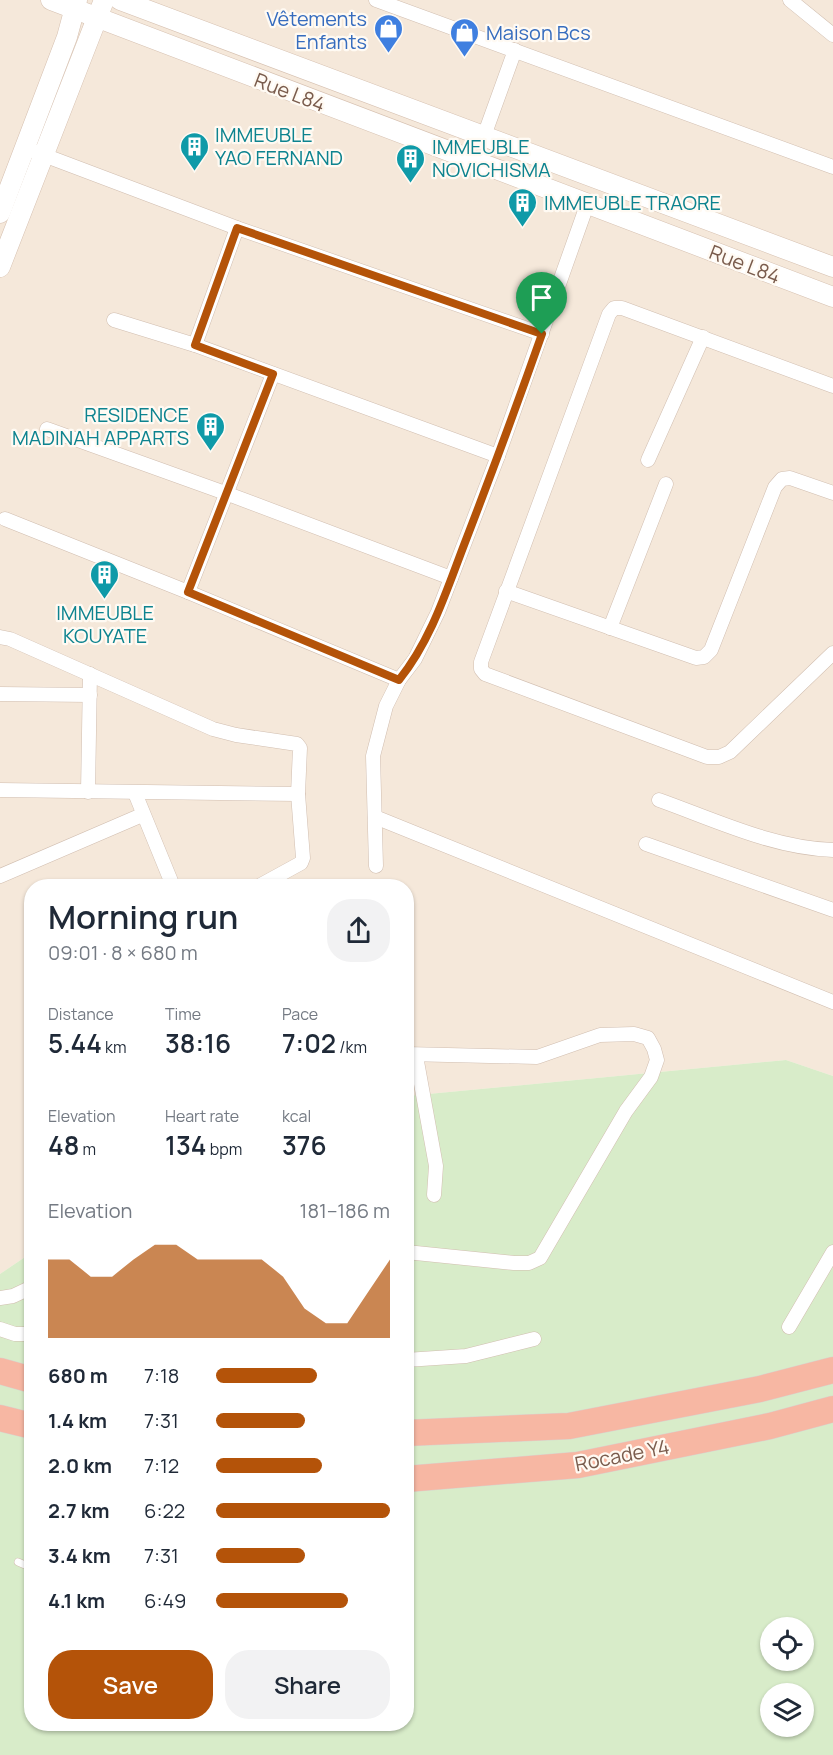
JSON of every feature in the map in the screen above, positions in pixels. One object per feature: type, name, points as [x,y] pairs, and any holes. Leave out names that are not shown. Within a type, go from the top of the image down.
[{"type":"highway","name":"Rocade Y4","points":[[414,1433],[569,1425],[760,1389],[833,1370]]},
{"type":"highway","points":[[0,1371],[24,1378]]},
{"type":"highway","name":"Rocade Y4","points":[[414,1478],[578,1465],[770,1426],[833,1409]]},
{"type":"highway","points":[[0,1418],[24,1424]]},
{"type":"main road","name":"Rue L84","points":[[51,0],[101,9],[587,205],[833,297]]},
{"type":"main road","name":"Rue L84","points":[[120,0],[833,267]]},
{"type":"main road","points":[[0,267],[76,4]]},
{"type":"main road","points":[[0,213],[34,151],[101,9]]},
{"type":"main road","points":[[627,220],[637,193]]},
{"type":"street","points":[[376,0],[833,167]]},
{"type":"street","points":[[789,0],[833,35]]},
{"type":"street","points":[[484,136],[515,50]]},
{"type":"street","points":[[34,151],[237,228],[542,334]]},
{"type":"street","points":[[376,866],[375,748],[386,706],[399,680],[425,641],[451,578],[498,456],[587,205]]},
{"type":"street","points":[[195,345],[237,228]]},
{"type":"street","points":[[833,386],[622,308],[614,308],[609,314],[506,591],[481,662],[481,669],[485,674],[707,757],[719,758],[730,752],[833,653]]},
{"type":"street","points":[[114,320],[195,345],[498,456]]},
{"type":"street","points":[[648,460],[703,337]]},
{"type":"street","points":[[188,592],[273,374]]},
{"type":"street","points":[[47,429],[451,578]]},
{"type":"street","points":[[506,591],[696,658],[704,657],[711,650],[775,487],[782,479],[790,478],[833,493]]},
{"type":"street","points":[[610,628],[666,484]]},
{"type":"street","points":[[6,519],[399,680]]},
{"type":"street","points":[[0,637],[10,639],[224,732],[297,744],[300,748],[298,794],[303,858],[302,863],[272,879]]},
{"type":"street","points":[[88,792],[90,674]]},
{"type":"street","points":[[0,694],[90,695]]},
{"type":"street","points":[[0,790],[298,794]]},
{"type":"street","points":[[135,793],[170,879]]},
{"type":"street","points":[[659,800],[778,842],[833,850]]},
{"type":"street","points":[[0,876],[142,815]]},
{"type":"street","points":[[375,817],[832,999]]},
{"type":"street","points":[[646,844],[833,910]]},
{"type":"street","points":[[414,1055],[537,1057],[600,1035],[634,1034],[648,1038],[657,1060],[651,1077],[626,1111],[540,1258],[529,1263],[514,1263],[414,1253]]},
{"type":"street","points":[[414,1068],[436,1166],[434,1195]]},
{"type":"street","points":[[789,1327],[833,1252]]},
{"type":"street","points":[[0,1298],[14,1296],[24,1291]]},
{"type":"street","points":[[0,1329],[15,1334],[24,1334]]},
{"type":"street","points":[[414,1359],[466,1356],[534,1339]]},
{"type":"lane","points":[[18,1562],[24,1565]]},
{"type":"shaded area","points":[[0,0],[833,0],[833,1076],[786,1060],[414,1095],[414,879],[24,879],[24,1258],[0,1274]]},
{"type":"green space","points":[[786,1060],[833,1076],[833,1755],[0,1755],[0,1274],[24,1258],[24,1731],[414,1731],[414,1095]]},
{"type":"place","name":"Vêtements Enfants","points":[[388,54]]},
{"type":"place","name":"Maison Bcs","points":[[465,58]]},
{"type":"place","name":"IMMEUBLE YAO FERNAND","points":[[194,172]]},
{"type":"place","name":"IMMEUBLE NOVICHISMA","points":[[411,184]]},
{"type":"place","name":"IMMEUBLE TRAORE","points":[[523,228]]},
{"type":"place","name":"RESIDENCE MADINAH APPARTS","points":[[210,452]]},
{"type":"place","name":"IMMEUBLE KOUYATE","points":[[105,600]]},
{"type":"route","points":[[237,228],[542,334],[438,612],[415,659],[399,680],[188,592],[273,374],[195,345],[237,228]]}]
